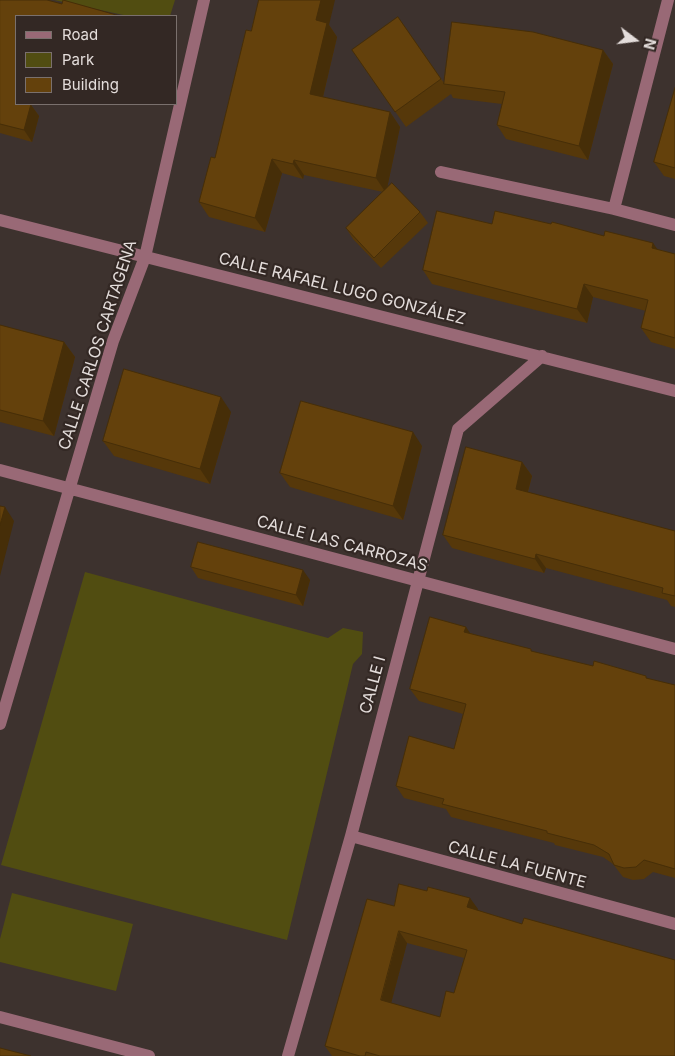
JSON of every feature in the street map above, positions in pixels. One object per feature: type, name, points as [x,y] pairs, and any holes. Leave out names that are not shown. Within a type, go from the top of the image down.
[{"type":"street","name":"CALLE CARLOS CARTAGENA","points":[[0,724],[68,488],[113,341],[145,257],[204,0]]},
{"type":"street","points":[[614,210],[668,0]]},
{"type":"street","points":[[441,172],[675,225]]},
{"type":"street","name":"CALLE RAFAEL LUGO GONZÁLEZ","points":[[0,220],[675,391]]},
{"type":"street","name":"CALLE I","points":[[288,1056],[351,836],[458,428],[542,356]]},
{"type":"street","name":"CALLE LAS CARROZAS","points":[[0,470],[675,650]]},
{"type":"street","name":"CALLE LA FUENTE","points":[[351,836],[675,924]]},
{"type":"street","points":[[0,1017],[149,1056]]},
{"type":"green space","points":[[54,0],[175,0],[170,15],[123,15]]},
{"type":"green space","points":[[85,572],[328,638],[343,628],[363,632],[362,654],[353,664],[287,940],[1,865]]},
{"type":"green space","points":[[12,893],[133,924],[116,991],[0,962],[0,939]]},
{"type":"building","points":[[0,0],[47,0],[62,4],[63,0],[116,15],[15,15],[15,105],[31,105],[24,130],[0,124]]},
{"type":"building","points":[[259,0],[321,0],[316,20],[327,23],[310,94],[390,112],[376,178],[294,160],[293,164],[272,159],[255,218],[199,202],[211,157],[215,158],[246,30],[251,31]]},
{"type":"building","points":[[398,17],[441,79],[395,112],[352,50]]},
{"type":"building","points":[[452,22],[533,32],[603,50],[579,146],[497,125],[505,92],[444,84]]},
{"type":"building","points":[[675,88],[675,168],[654,162]]},
{"type":"building","points":[[392,183],[420,212],[374,258],[346,228]]},
{"type":"building","points":[[437,211],[492,224],[495,211],[551,224],[552,222],[604,236],[605,231],[653,243],[652,248],[675,254],[675,338],[641,328],[648,300],[584,284],[577,309],[423,270]]},
{"type":"building","points":[[0,325],[64,342],[43,421],[0,410]]},
{"type":"building","points":[[124,369],[221,397],[200,469],[103,441]]},
{"type":"building","points":[[301,401],[413,432],[393,506],[280,473]]},
{"type":"building","points":[[466,447],[522,462],[516,489],[675,531],[675,596],[662,593],[663,588],[536,554],[535,559],[443,535]]},
{"type":"building","points":[[0,506],[5,507],[0,525]]},
{"type":"building","points":[[198,542],[303,570],[296,595],[191,567]]},
{"type":"building","points":[[430,617],[466,627],[464,632],[531,649],[531,651],[593,666],[594,661],[646,676],[646,678],[675,685],[675,869],[644,860],[636,867],[624,868],[614,865],[609,854],[594,845],[442,804],[444,799],[396,786],[409,736],[454,749],[466,704],[410,689]]},
{"type":"building","points":[[399,884],[427,891],[428,887],[470,898],[467,907],[522,924],[524,918],[675,960],[675,1056],[380,1056],[366,1052],[365,1056],[360,1056],[325,1046],[367,899],[394,906]],"holes":[[[399,931],[467,950],[454,993],[446,991],[440,1017],[381,1000]]]},
{"type":"building","points":[[0,1048],[31,1056],[0,1056]]}]
